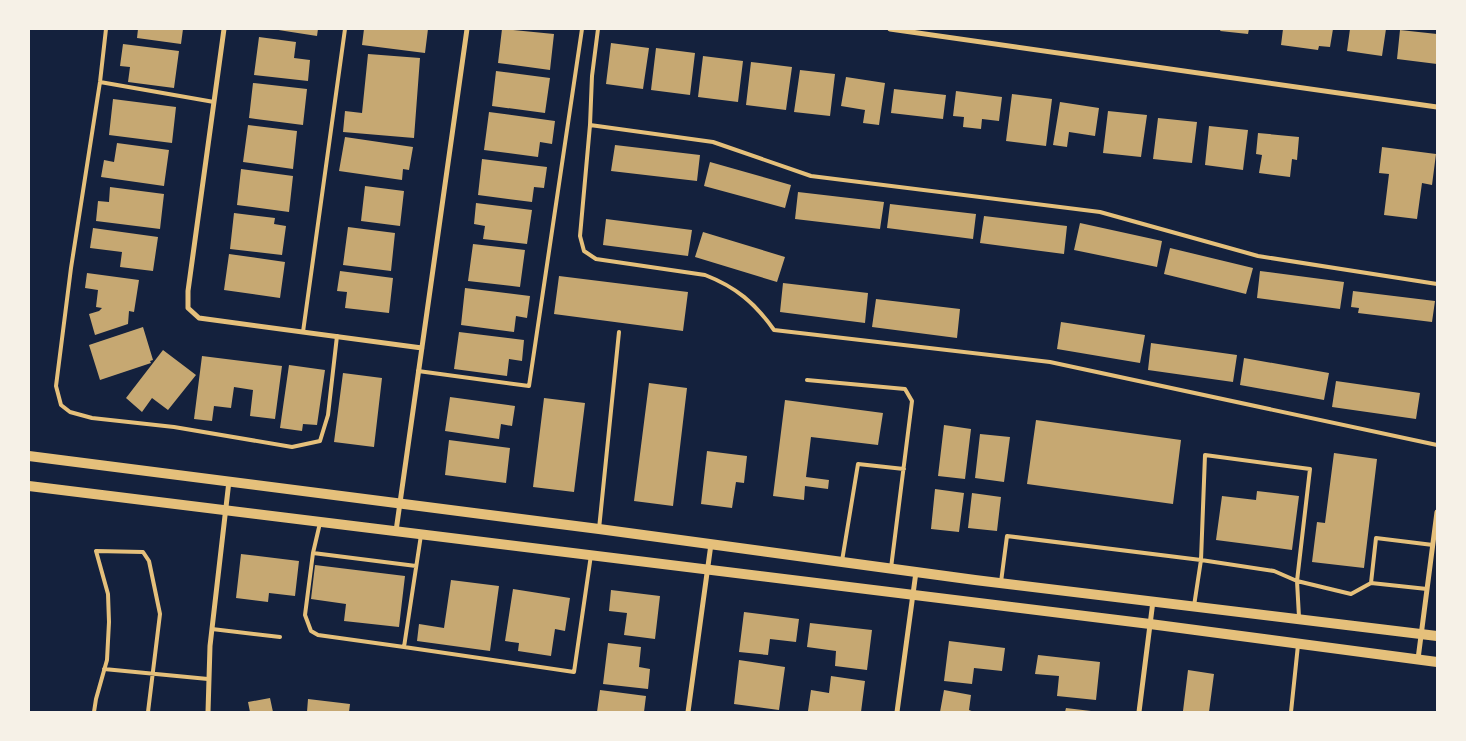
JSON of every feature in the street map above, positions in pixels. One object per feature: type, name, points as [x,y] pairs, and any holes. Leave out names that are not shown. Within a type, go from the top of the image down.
[{"type":"main road","points":[[29,456],[1001,583],[1437,636]]},
{"type":"main road","points":[[29,486],[1150,624],[1437,662]]},
{"type":"street","points":[[224,29],[188,292],[188,308],[199,318],[422,348]]},
{"type":"street","points":[[396,531],[467,29]]},
{"type":"street","points":[[890,29],[1437,107]]},
{"type":"street","points":[[208,712],[208,679],[212,628],[229,481]]},
{"type":"street","points":[[1418,659],[1427,589],[1434,558],[1433,546],[1437,512]]},
{"type":"street","points":[[688,712],[711,544]]},
{"type":"street","points":[[897,712],[916,572]]},
{"type":"street","points":[[1139,712],[1153,601]]},
{"type":"lane","points":[[106,29],[100,82],[70,268],[57,376],[56,386],[61,405],[70,412],[92,418],[174,427],[292,447],[320,441],[328,415],[337,336]]},
{"type":"lane","points":[[303,332],[345,29]]},
{"type":"lane","points":[[418,371],[529,386],[582,29]]},
{"type":"lane","points":[[598,29],[592,76],[590,126],[580,236],[584,251],[596,259],[705,275],[720,281],[747,298],[765,317],[774,330],[1050,362],[1437,445]]},
{"type":"lane","points":[[100,82],[214,102]]},
{"type":"lane","points":[[590,126],[713,142],[811,176],[1100,212],[1258,256],[1437,284]]},
{"type":"lane","points":[[599,529],[619,332]]},
{"type":"lane","points":[[807,380],[905,390],[912,401],[891,568]]},
{"type":"lane","points":[[1194,606],[1201,560],[1205,455],[1310,469],[1297,582],[1299,619]]},
{"type":"lane","points":[[842,562],[858,464],[904,469]]},
{"type":"lane","points":[[320,522],[313,553],[305,616],[311,631],[318,635],[574,672],[591,555]]},
{"type":"lane","points":[[404,648],[420,534]]},
{"type":"lane","points":[[1001,583],[1007,536],[1201,560],[1274,572],[1297,582],[1351,594],[1371,583],[1427,589]]},
{"type":"lane","points":[[1371,583],[1376,538],[1433,546]]},
{"type":"lane","points":[[94,712],[106,660],[108,631],[108,594],[96,551],[143,552],[149,561],[160,614],[148,712]]},
{"type":"lane","points":[[313,553],[416,566]]},
{"type":"lane","points":[[212,628],[280,638]]},
{"type":"lane","points":[[1291,712],[1298,643]]},
{"type":"lane","points":[[104,669],[208,679]]},
{"type":"building","points":[[138,29],[183,29],[181,44],[137,38]]},
{"type":"building","points":[[272,29],[318,29],[317,36]]},
{"type":"building","points":[[364,29],[428,29],[425,53],[362,45]]},
{"type":"building","points":[[502,29],[554,34],[550,70],[498,63]]},
{"type":"building","points":[[1221,29],[1249,29],[1248,34],[1220,31]]},
{"type":"building","points":[[1283,29],[1333,29],[1330,47],[1319,46],[1318,50],[1281,45]]},
{"type":"building","points":[[1350,29],[1386,29],[1382,56],[1347,51]]},
{"type":"building","points":[[1400,30],[1437,34],[1437,64],[1397,59]]},
{"type":"building","points":[[259,37],[296,42],[294,58],[310,60],[308,81],[254,75]]},
{"type":"building","points":[[611,43],[649,48],[643,89],[606,84]]},
{"type":"building","points":[[123,44],[179,51],[174,88],[128,82],[130,67],[120,66]]},
{"type":"building","points":[[656,48],[695,53],[690,95],[651,90]]},
{"type":"building","points":[[368,54],[420,58],[414,138],[343,132],[345,111],[362,113]]},
{"type":"building","points":[[703,56],[743,61],[738,102],[698,97]]},
{"type":"building","points":[[751,62],[792,67],[786,110],[746,105]]},
{"type":"building","points":[[800,70],[835,74],[830,116],[794,112]]},
{"type":"building","points":[[496,71],[550,78],[545,113],[492,106]]},
{"type":"building","points":[[846,77],[885,83],[879,125],[863,123],[865,110],[841,106]]},
{"type":"building","points":[[253,83],[307,89],[303,125],[249,118]]},
{"type":"building","points":[[894,89],[946,95],[943,119],[891,113]]},
{"type":"building","points":[[956,91],[1002,97],[999,121],[982,119],[981,129],[963,127],[964,117],[953,116]]},
{"type":"building","points":[[1012,94],[1052,99],[1046,146],[1006,141]]},
{"type":"building","points":[[113,99],[176,107],[172,143],[109,135]]},
{"type":"building","points":[[1060,102],[1099,108],[1095,136],[1069,132],[1067,147],[1053,145]]},
{"type":"building","points":[[1108,111],[1147,115],[1141,157],[1103,153]]},
{"type":"building","points":[[489,112],[555,121],[552,144],[540,142],[538,157],[484,150]]},
{"type":"building","points":[[1158,118],[1197,122],[1192,163],[1153,159]]},
{"type":"building","points":[[248,125],[297,131],[293,169],[243,162]]},
{"type":"building","points":[[1209,126],[1248,130],[1243,170],[1205,165]]},
{"type":"building","points":[[1258,133],[1299,137],[1297,160],[1292,159],[1290,177],[1259,173],[1262,155],[1256,154]]},
{"type":"building","points":[[345,137],[413,147],[409,170],[403,169],[402,180],[339,171]]},
{"type":"building","points":[[117,143],[169,150],[164,186],[101,177],[104,160],[114,162]]},
{"type":"building","points":[[615,145],[700,155],[697,181],[611,171]]},
{"type":"building","points":[[1382,147],[1436,154],[1432,185],[1422,183],[1417,219],[1384,215],[1389,174],[1379,173]]},
{"type":"building","points":[[482,159],[547,167],[544,188],[534,187],[532,202],[478,195]]},
{"type":"building","points":[[710,162],[791,185],[785,208],[704,186]]},
{"type":"building","points":[[241,169],[293,176],[289,212],[237,205]]},
{"type":"building","points":[[365,186],[404,191],[400,226],[361,221]]},
{"type":"building","points":[[110,187],[164,194],[160,229],[96,221],[98,201],[109,202]]},
{"type":"building","points":[[798,192],[884,202],[880,229],[795,219]]},
{"type":"building","points":[[476,203],[532,210],[527,244],[483,239],[485,226],[474,224]]},
{"type":"building","points":[[890,204],[976,214],[973,239],[887,228]]},
{"type":"building","points":[[234,213],[275,218],[274,224],[286,226],[282,255],[230,249]]},
{"type":"building","points":[[984,216],[1067,226],[1064,254],[980,243]]},
{"type":"building","points":[[606,219],[692,230],[688,256],[603,245]]},
{"type":"building","points":[[1080,223],[1162,241],[1157,267],[1074,250]]},
{"type":"building","points":[[348,227],[395,233],[391,271],[343,265]]},
{"type":"building","points":[[93,228],[158,237],[153,271],[120,267],[122,252],[90,248]]},
{"type":"building","points":[[703,232],[785,257],[777,282],[695,257]]},
{"type":"building","points":[[473,244],[525,250],[520,287],[468,281]]},
{"type":"building","points":[[1170,248],[1253,268],[1246,294],[1164,274]]},
{"type":"building","points":[[229,254],[285,262],[280,298],[224,290]]},
{"type":"building","points":[[340,271],[393,278],[389,313],[345,308],[347,292],[337,291]]},
{"type":"building","points":[[1260,271],[1344,282],[1340,309],[1257,298]]},
{"type":"building","points":[[87,273],[139,280],[134,312],[129,311],[128,324],[95,335],[89,314],[102,308],[96,307],[98,290],[85,288]]},
{"type":"building","points":[[559,276],[688,292],[683,331],[554,314]]},
{"type":"building","points":[[783,283],[868,293],[865,323],[780,312]]},
{"type":"building","points":[[465,288],[530,296],[527,318],[516,316],[514,332],[461,325]]},
{"type":"building","points":[[1353,291],[1435,301],[1432,322],[1358,313],[1359,308],[1351,307]]},
{"type":"building","points":[[876,299],[960,309],[957,338],[872,327]]},
{"type":"building","points":[[1061,322],[1145,335],[1140,363],[1057,349]]},
{"type":"building","points":[[143,327],[153,360],[150,361],[151,363],[100,380],[89,345]]},
{"type":"building","points":[[459,332],[524,340],[522,361],[509,359],[507,376],[454,369]]},
{"type":"building","points":[[1151,343],[1237,355],[1233,382],[1148,370]]},
{"type":"building","points":[[163,350],[196,375],[168,410],[152,398],[142,412],[126,398]]},
{"type":"building","points":[[202,356],[282,366],[275,419],[250,416],[253,390],[234,387],[231,408],[214,406],[212,421],[194,419]]},
{"type":"building","points":[[1244,358],[1329,373],[1324,400],[1240,385]]},
{"type":"building","points":[[289,365],[325,370],[317,425],[303,424],[302,431],[280,428]]},
{"type":"building","points":[[343,373],[382,378],[374,447],[334,442]]},
{"type":"building","points":[[1336,381],[1420,393],[1416,419],[1332,407]]},
{"type":"building","points":[[649,383],[687,388],[673,506],[634,501]]},
{"type":"building","points":[[450,397],[515,406],[512,426],[501,424],[499,439],[445,431]]},
{"type":"building","points":[[544,398],[585,403],[574,492],[533,487]]},
{"type":"building","points":[[785,400],[883,413],[878,445],[811,437],[806,477],[829,480],[828,489],[805,486],[804,500],[773,496]]},
{"type":"building","points":[[1036,420],[1181,440],[1173,504],[1027,484]]},
{"type":"building","points":[[944,425],[971,429],[965,479],[938,476]]},
{"type":"building","points":[[980,434],[1010,437],[1004,482],[975,478]]},
{"type":"building","points":[[449,440],[510,448],[506,483],[445,475]]},
{"type":"building","points":[[707,451],[747,456],[744,483],[736,482],[732,508],[701,504]]},
{"type":"building","points":[[1334,453],[1377,459],[1364,568],[1312,562],[1317,522],[1325,523]]},
{"type":"building","points":[[935,489],[964,493],[959,532],[931,529]]},
{"type":"building","points":[[1257,491],[1299,496],[1292,550],[1216,540],[1222,496],[1256,500]]},
{"type":"building","points":[[972,493],[1001,497],[997,531],[968,528]]},
{"type":"building","points":[[241,554],[299,561],[295,596],[269,593],[268,602],[236,598]]},
{"type":"building","points":[[315,565],[405,576],[399,627],[344,621],[346,604],[311,599]]},
{"type":"building","points":[[451,580],[499,586],[490,651],[417,641],[419,624],[444,628]]},
{"type":"building","points":[[513,589],[570,598],[565,631],[555,629],[551,656],[518,651],[519,643],[505,641]]},
{"type":"building","points":[[611,590],[660,596],[655,639],[624,635],[627,613],[609,611]]},
{"type":"building","points":[[744,612],[799,619],[796,642],[770,639],[768,655],[739,652]]},
{"type":"building","points":[[810,623],[872,630],[867,670],[835,666],[836,651],[807,647]]},
{"type":"building","points":[[949,641],[1005,648],[1002,671],[974,668],[972,684],[944,681]]},
{"type":"building","points":[[608,643],[641,647],[639,667],[650,669],[648,689],[603,684]]},
{"type":"building","points":[[1038,655],[1100,662],[1096,700],[1057,696],[1059,676],[1035,674]]},
{"type":"building","points":[[739,660],[785,667],[779,710],[734,704]]},
{"type":"building","points":[[1188,670],[1214,674],[1209,712],[1183,711]]},
{"type":"building","points":[[831,676],[865,681],[861,712],[808,711],[811,690],[829,693]]},
{"type":"building","points":[[600,690],[646,696],[644,712],[597,712]]},
{"type":"building","points":[[944,690],[971,695],[969,710],[974,712],[940,712]]},
{"type":"building","points":[[270,698],[273,712],[250,712],[248,702]]},
{"type":"building","points":[[308,699],[350,704],[349,712],[307,712]]},
{"type":"building","points":[[1066,708],[1091,711],[1091,712],[1065,712]]}]
